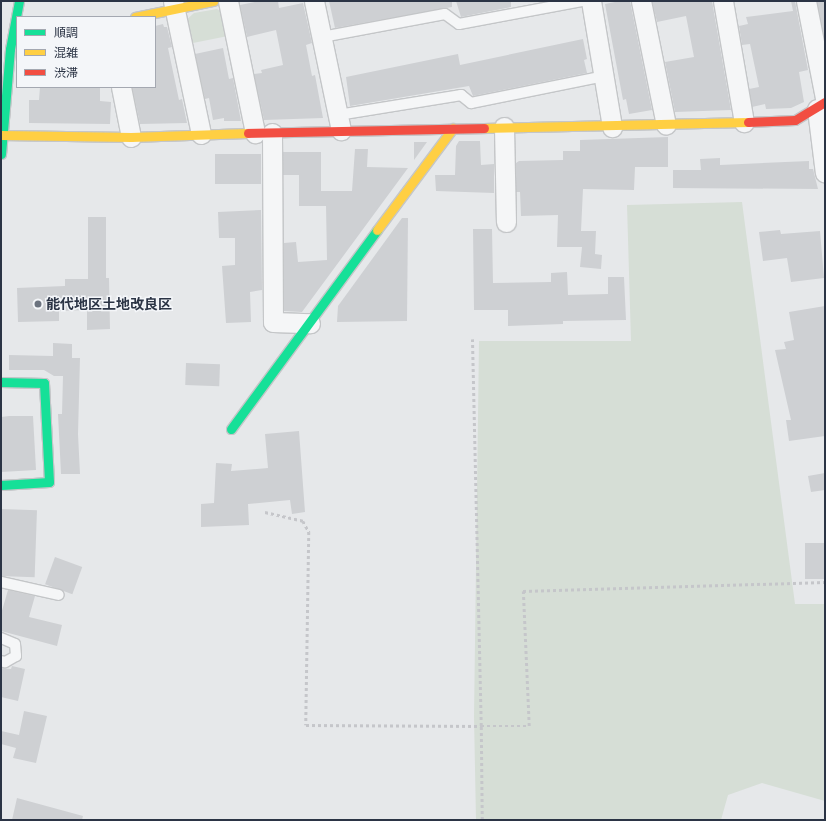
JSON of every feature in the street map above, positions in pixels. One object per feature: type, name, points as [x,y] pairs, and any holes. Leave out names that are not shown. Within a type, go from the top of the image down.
[{"type":"street","points":[[17,16],[19,1]]},
{"type":"street","points":[[138,16],[174,5],[213,1]]},
{"type":"street","points":[[228,1],[264,133],[272,322],[310,323]]},
{"type":"street","points":[[314,1],[340,123]]},
{"type":"street","points":[[591,1],[612,127]]},
{"type":"street","points":[[641,1],[666,125]]},
{"type":"street","points":[[723,1],[744,122]]},
{"type":"street","points":[[806,1],[822,103],[825,173]]},
{"type":"street","points":[[174,5],[201,134]]},
{"type":"street","points":[[1,154],[16,24]]},
{"type":"street","points":[[121,88],[131,137]]},
{"type":"street","points":[[2,135],[131,137],[264,133],[340,123],[453,128],[612,127],[744,122],[795,120],[822,103]]},
{"type":"street","points":[[504,127],[506,222]]},
{"type":"street","points":[[231,430],[453,128]]},
{"type":"street","points":[[1,382],[44,383],[49,482],[1,485]]},
{"type":"lane","points":[[322,37],[445,14],[458,24],[582,1]]},
{"type":"lane","points":[[340,123],[461,96],[471,103],[604,76]]},
{"type":"lane","points":[[1,582],[59,596]]},
{"type":"lane","points":[[1,638],[15,644],[16,656],[5,662],[1,661]]},
{"type":"path","points":[[472,339],[482,820]]},
{"type":"path","points":[[265,512],[303,521],[309,532],[306,725],[529,726],[523,591],[825,582]]},
{"type":"shaded area","points":[[217,9],[223,13],[228,36],[188,44],[184,22],[194,13]]},
{"type":"shaded area","points":[[742,202],[795,604],[825,604],[825,801],[762,783],[728,795],[721,820],[476,820],[474,717],[479,341],[631,341],[627,205]]},
{"type":"building","points":[[260,1],[278,1],[279,8],[303,3],[312,43],[306,45],[312,76],[315,75],[323,118],[264,120],[254,74],[262,73],[261,70],[283,65],[276,30],[247,37],[240,5]]},
{"type":"building","points":[[329,1],[452,1],[452,7],[335,28]]},
{"type":"building","points":[[456,1],[511,1],[511,7],[461,17]]},
{"type":"building","points":[[630,1],[652,110],[629,114],[626,99],[623,100],[605,4]]},
{"type":"building","points":[[652,1],[712,1],[731,110],[675,112],[665,62],[694,57],[686,16],[657,22]]},
{"type":"building","points":[[791,1],[795,1],[808,70],[799,72],[804,102],[791,108],[766,109],[765,104],[752,107],[749,89],[759,87],[750,44],[742,45],[739,26],[748,24],[746,17],[793,11]]},
{"type":"building","points":[[817,1],[825,1],[825,35],[824,35]]},
{"type":"building","points":[[163,24],[164,27],[167,27],[172,47],[168,48],[179,100],[182,99],[187,123],[140,124],[132,88],[156,88],[156,26]]},
{"type":"building","points":[[583,39],[587,59],[584,60],[587,73],[473,96],[469,86],[350,106],[346,77],[458,54],[460,65]]},
{"type":"building","points":[[223,48],[229,79],[233,78],[241,121],[224,121],[224,118],[213,120],[209,98],[205,99],[195,54]]},
{"type":"building","points":[[40,88],[100,88],[100,101],[111,102],[110,124],[29,123],[29,100],[39,100]]},
{"type":"building","points":[[668,137],[668,167],[635,167],[634,190],[583,189],[581,231],[596,231],[595,254],[602,255],[601,269],[580,267],[582,247],[557,247],[558,215],[521,216],[520,192],[516,192],[516,163],[519,161],[563,160],[563,151],[580,151],[580,140]]},
{"type":"building","points":[[459,141],[480,141],[481,165],[494,164],[494,193],[436,191],[435,175],[455,175],[456,146]]},
{"type":"building","points":[[414,142],[427,142],[414,160]]},
{"type":"building","points":[[355,149],[368,149],[367,167],[408,168],[302,312],[284,311],[284,243],[296,242],[298,262],[327,260],[326,206],[299,206],[299,175],[283,175],[283,152],[321,152],[321,191],[352,191]]},
{"type":"building","points":[[215,154],[261,154],[261,184],[215,184]]},
{"type":"building","points":[[720,158],[720,165],[809,161],[809,169],[813,169],[818,189],[673,188],[673,170],[701,170],[700,159]]},
{"type":"building","points":[[261,210],[262,290],[250,292],[251,322],[226,323],[222,266],[235,265],[235,238],[219,238],[218,212]]},
{"type":"building","points":[[88,217],[106,217],[106,278],[109,278],[110,329],[87,330],[87,310],[59,311],[59,321],[18,322],[17,288],[65,286],[65,279],[88,279]]},
{"type":"building","points":[[402,218],[408,218],[407,321],[337,322],[338,306]]},
{"type":"building","points":[[473,229],[492,229],[493,283],[551,282],[551,273],[567,272],[568,295],[608,294],[608,277],[624,277],[626,320],[563,321],[563,324],[508,326],[508,310],[474,310]]},
{"type":"building","points":[[780,230],[781,234],[820,231],[824,278],[791,282],[787,258],[763,261],[759,232]]},
{"type":"building","points":[[825,306],[825,436],[789,441],[786,420],[791,420],[775,350],[786,349],[784,342],[794,340],[789,312]]},
{"type":"building","points":[[53,343],[72,344],[72,358],[80,358],[78,434],[80,474],[61,474],[58,414],[62,414],[63,376],[54,376],[44,370],[9,370],[9,355],[53,356]]},
{"type":"building","points":[[186,363],[220,364],[219,386],[185,385]]},
{"type":"building","points":[[33,416],[36,470],[1,472],[1,417]]},
{"type":"building","points":[[299,431],[305,512],[292,514],[290,500],[248,504],[249,525],[201,527],[201,504],[214,503],[216,463],[232,464],[231,471],[268,468],[265,434]]},
{"type":"building","points":[[825,473],[825,490],[811,492],[808,476]]},
{"type":"building","points":[[1,509],[37,510],[35,577],[1,576]]},
{"type":"building","points":[[805,543],[825,543],[825,579],[805,579]]},
{"type":"building","points":[[55,557],[82,567],[72,594],[45,584]]},
{"type":"building","points":[[8,590],[35,596],[29,617],[62,625],[57,646],[1,631],[1,614]]},
{"type":"building","points":[[12,666],[25,669],[18,701],[1,697],[1,668],[11,669]]},
{"type":"building","points":[[24,711],[47,716],[36,763],[13,758],[16,748],[1,744],[1,731],[19,735]]},
{"type":"building","points":[[17,798],[83,816],[82,820],[12,820]]},
{"type":"traffic: fast","points":[[16,16],[19,1]]},
{"type":"traffic: fast","points":[[1,154],[10,49],[16,17]]},
{"type":"traffic: fast","points":[[231,429],[377,230]]},
{"type":"traffic: fast","points":[[1,382],[44,383],[49,482],[1,485]]},
{"type":"traffic: slow","points":[[140,16],[213,1]]},
{"type":"traffic: slow","points":[[484,128],[748,122]]},
{"type":"traffic: slow","points":[[377,230],[453,128]]},
{"type":"traffic: slow","points":[[1,135],[131,137],[248,133]]},
{"type":"traffic: jam","points":[[748,122],[795,120],[825,102]]},
{"type":"traffic: jam","points":[[248,133],[484,128]]},
{"type":"place","name":"能代地区土地改良区","points":[[38,304]]}]
